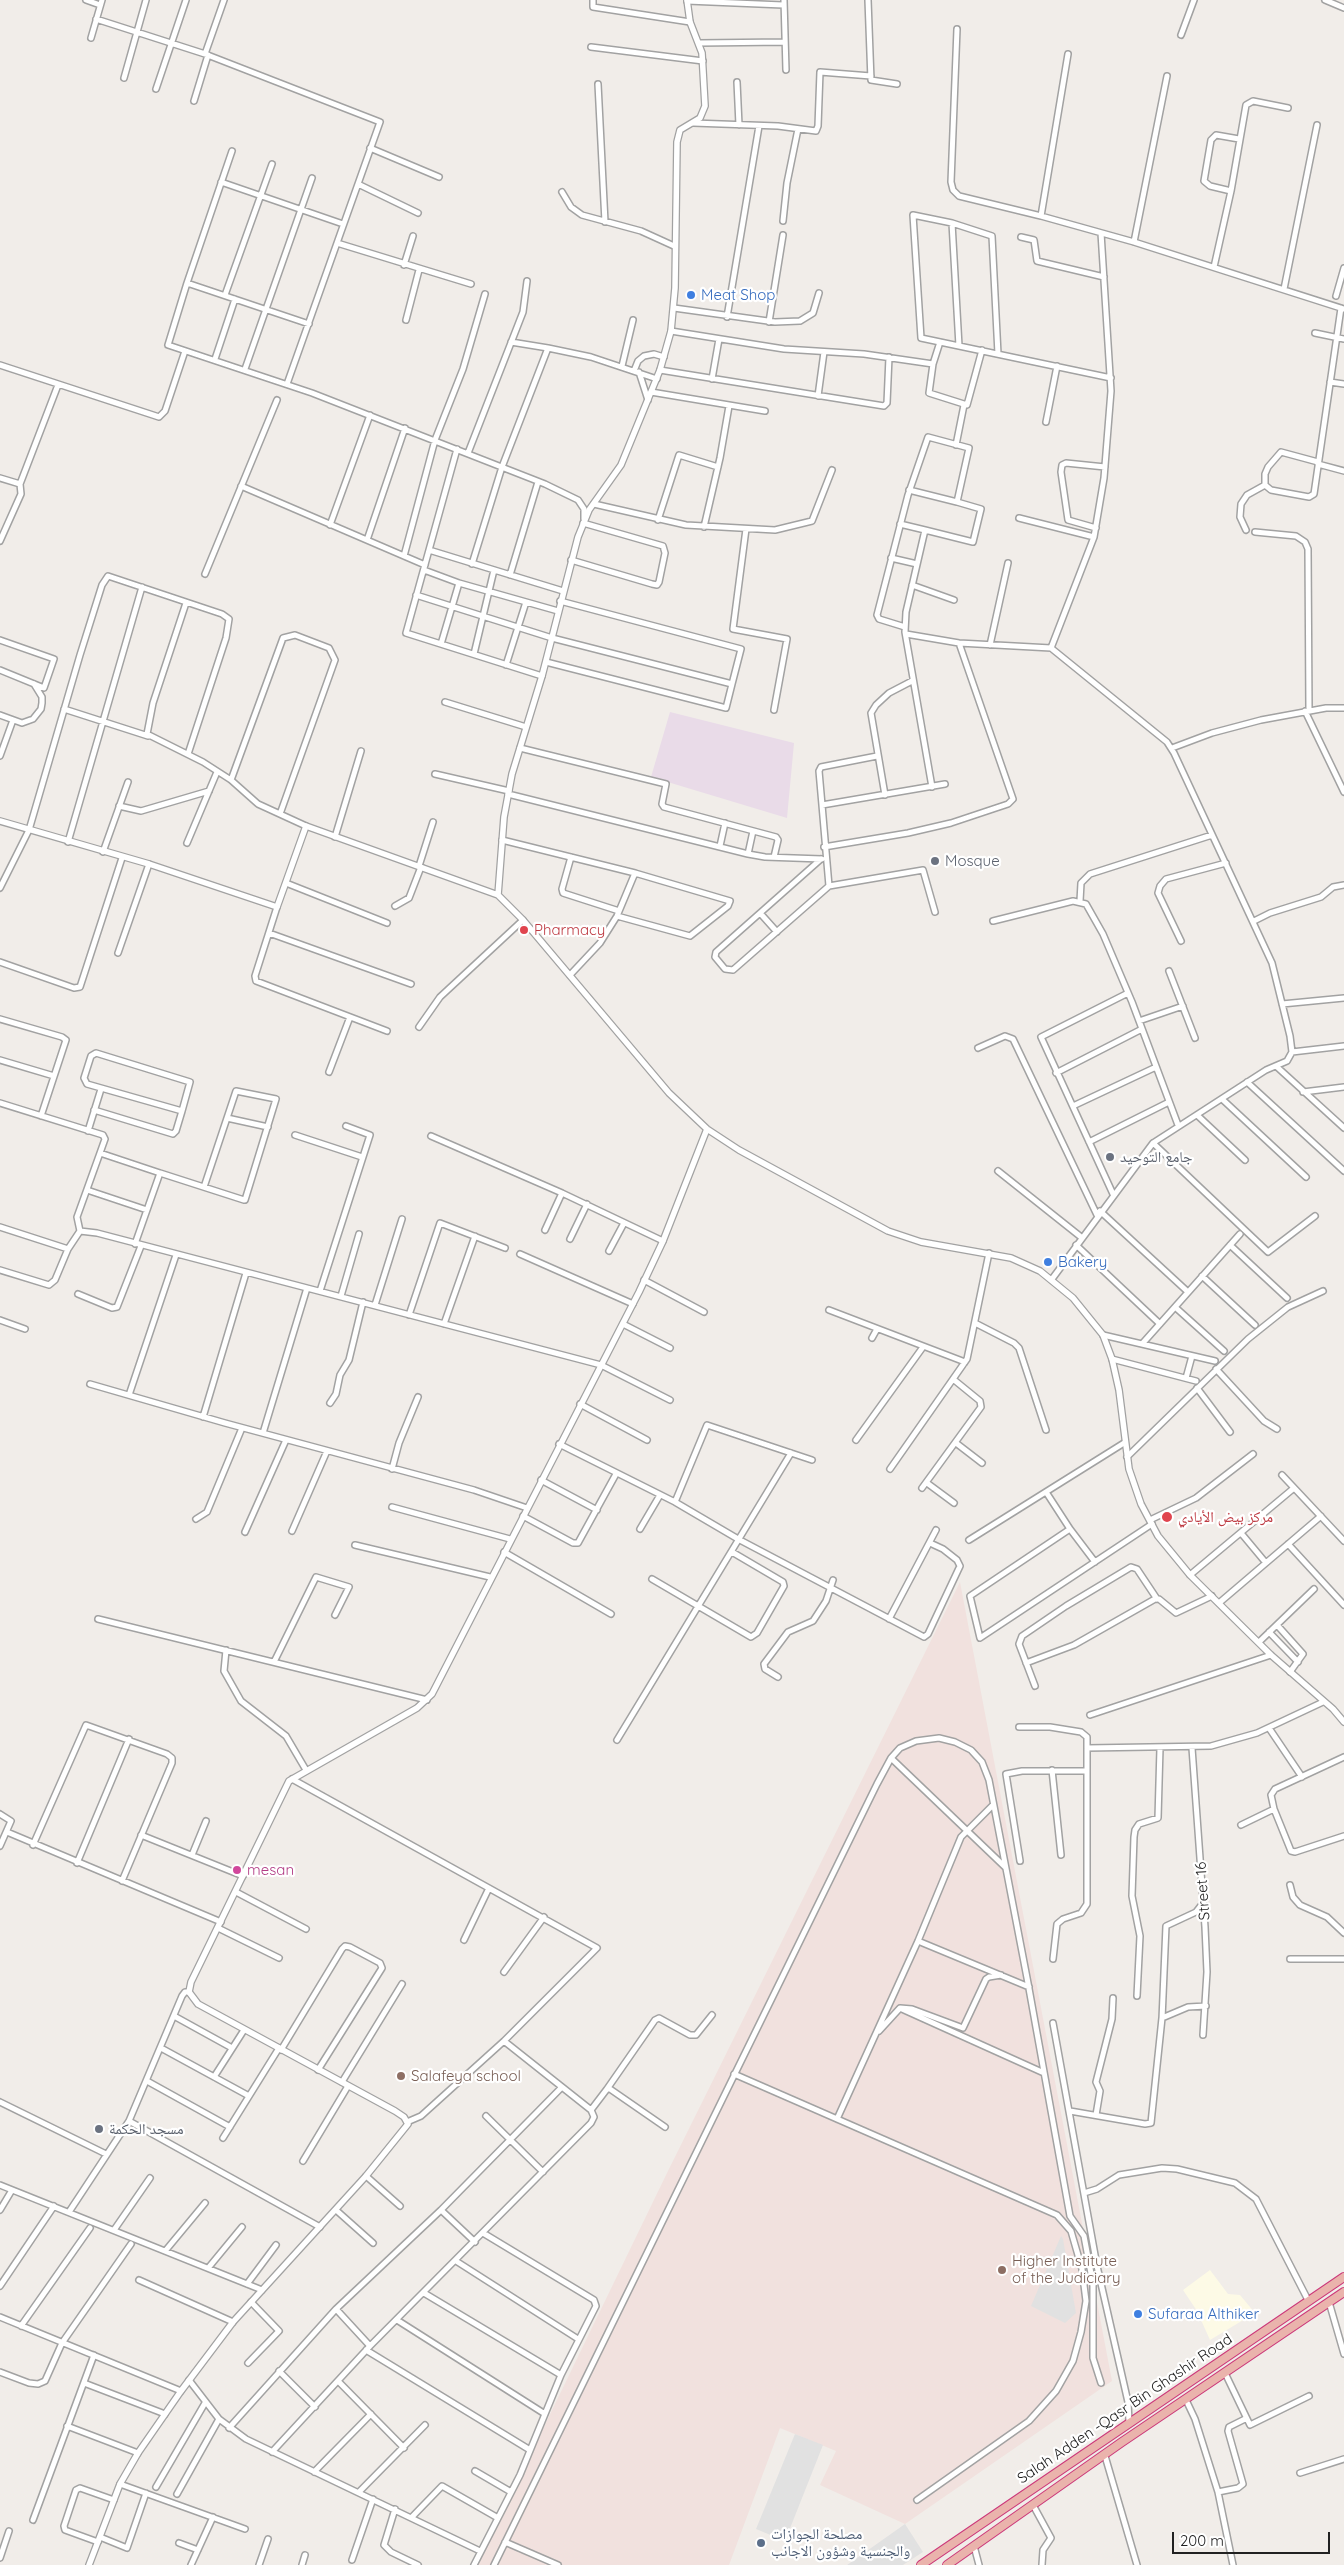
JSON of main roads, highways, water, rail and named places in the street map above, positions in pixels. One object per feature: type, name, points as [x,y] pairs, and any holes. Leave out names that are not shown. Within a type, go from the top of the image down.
[{"type":"highway","name":"Salah Adden -Qasr Bin Ghashir Road","points":[[921,2565],[1344,2276]]},
{"type":"highway","points":[[946,2565],[1143,2428],[1344,2292]]},
{"type":"highway","points":[[1132,2420],[1135,2427],[1143,2428]]},
{"type":"highway","points":[[1100,2442],[1109,2443],[1107,2454]]},
{"type":"place","name":"Meat Shop","points":[[691,295]]},
{"type":"place","name":"Mosque","points":[[935,861]]},
{"type":"place","name":"Pharmacy","points":[[524,930]]},
{"type":"place","name":"جامع التوحيد","points":[[1110,1157]]},
{"type":"place","name":"Bakery","points":[[1048,1262]]},
{"type":"place","name":"مركز بيض الأيادي","points":[[1167,1517]]},
{"type":"place","name":"mesan","points":[[237,1870]]},
{"type":"place","name":"Salafeya school","points":[[401,2076]]},
{"type":"place","name":"مسجد الحكمة","points":[[99,2129]]},
{"type":"place","name":"Higher Institute of the Judiciary","points":[[1002,2270]]},
{"type":"place","name":"Sufaraa Althiker","points":[[1138,2314]]},
{"type":"place","name":"مصلحة الجوازات والجنسية وشؤون الاجانب","points":[[761,2543]]}]
